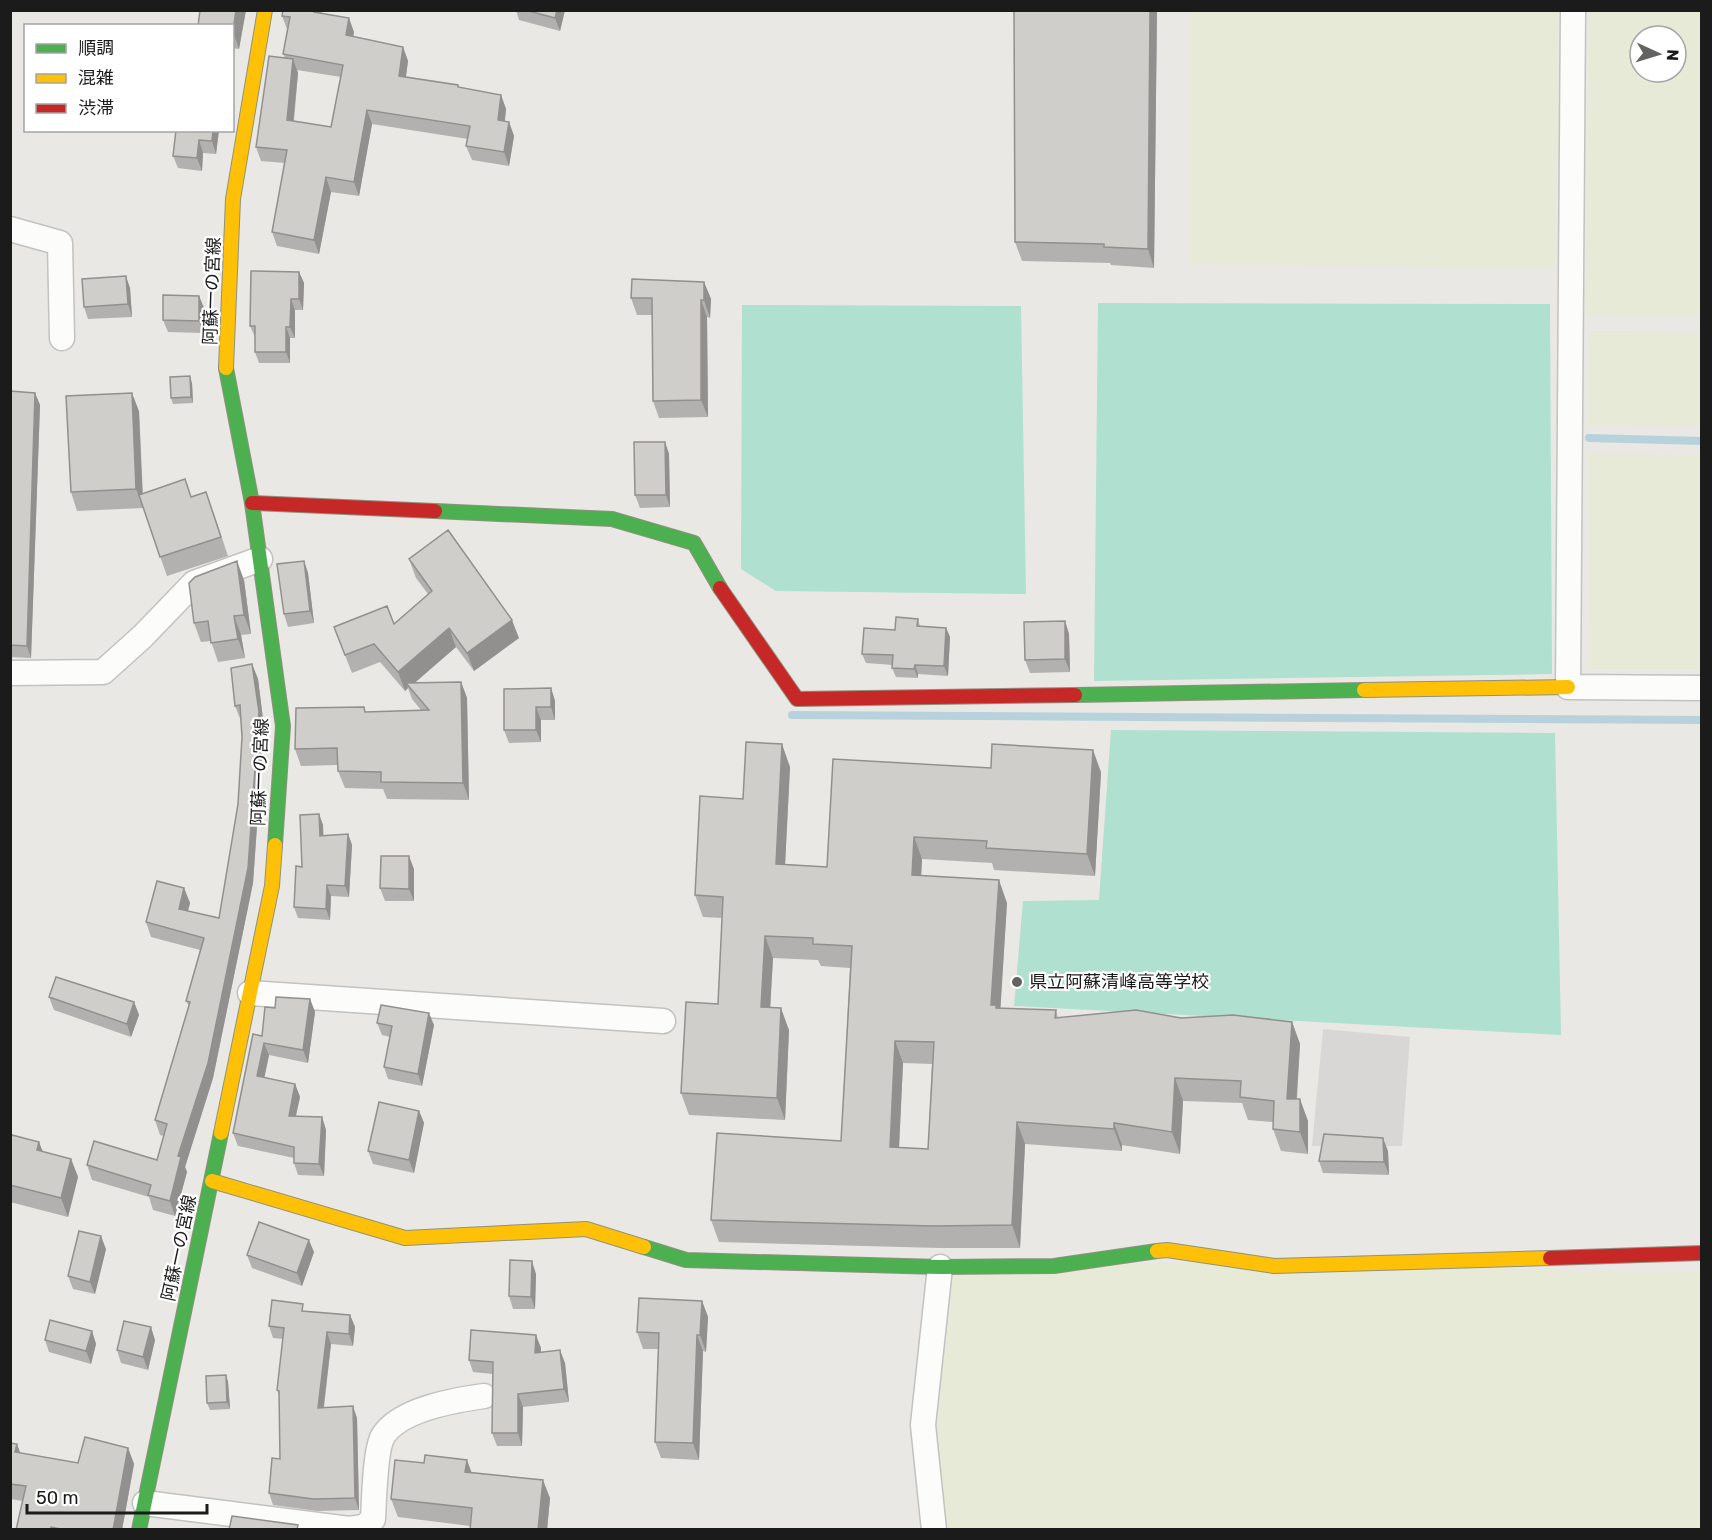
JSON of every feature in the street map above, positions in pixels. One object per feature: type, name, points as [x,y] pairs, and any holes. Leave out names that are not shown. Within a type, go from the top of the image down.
[{"type":"street","name":"阿蘇一の宮線","points":[[139,1530],[272,886],[283,726],[252,503],[226,374],[233,199],[265,10]]},
{"type":"street","points":[[1568,687],[1573,10]]},
{"type":"street","points":[[10,229],[60,243],[62,338]]},
{"type":"street","points":[[252,503],[612,519],[694,543],[725,596],[797,699],[1568,687],[1701,688]]},
{"type":"street","points":[[10,673],[103,672],[143,636],[194,583],[260,559]]},
{"type":"street","points":[[250,993],[663,1021]]},
{"type":"street","points":[[212,1181],[405,1238],[586,1229],[686,1260],[940,1267],[1054,1266],[1167,1250],[1274,1266],[1701,1253]]},
{"type":"street","points":[[934,1530],[923,1425],[940,1267]]},
{"type":"street","points":[[145,1503],[350,1529],[364,1527],[373,1519],[382,1436],[404,1419],[439,1403],[484,1396]]},
{"type":"shaded area","points":[[1323,1029],[1410,1037],[1402,1146],[1312,1146]]},
{"type":"green space","points":[[1190,11],[1558,11],[1555,268],[1190,264]]},
{"type":"green space","points":[[1589,11],[1701,11],[1701,316],[1586,315]]},
{"type":"green space","points":[[1098,303],[1550,304],[1552,674],[1094,681]]},
{"type":"green space","points":[[742,305],[1021,306],[1026,594],[776,591],[741,569]]},
{"type":"green space","points":[[1589,331],[1701,333],[1701,426],[1588,425]]},
{"type":"green space","points":[[1588,454],[1701,455],[1701,670],[1590,670]]},
{"type":"green space","points":[[1111,730],[1555,733],[1561,1035],[1014,1006],[1023,901],[1099,900]]},
{"type":"green space","points":[[1248,1262],[1649,1273],[1701,1271],[1701,1529],[935,1529],[925,1412],[952,1266]]},
{"type":"building","points":[[200,10],[236,10],[234,24],[198,24]]},
{"type":"building","points":[[283,10],[314,10],[314,12],[349,18],[346,35],[403,47],[399,76],[458,85],[458,87],[501,95],[498,120],[509,122],[504,152],[466,146],[470,126],[367,110],[354,182],[326,177],[314,240],[272,232],[287,150],[256,147],[269,56],[293,59],[287,120],[331,127],[343,65],[283,54],[290,17],[282,16]]},
{"type":"building","points":[[525,10],[557,10],[555,18]]},
{"type":"building","points":[[1014,10],[1150,10],[1148,249],[1104,247],[1104,244],[1015,242]]},
{"type":"building","points":[[176,132],[213,132],[212,141],[199,140],[197,158],[173,156]]},
{"type":"building","points":[[251,271],[299,272],[299,299],[291,299],[290,327],[286,327],[286,352],[255,352],[255,326],[250,326]]},
{"type":"building","points":[[126,276],[128,304],[84,307],[82,279]]},
{"type":"building","points":[[632,279],[704,282],[704,300],[701,300],[701,400],[653,401],[652,298],[631,298]]},
{"type":"building","points":[[163,295],[199,296],[199,321],[163,320]]},
{"type":"building","points":[[190,376],[191,397],[171,398],[170,377]]},
{"type":"building","points":[[10,391],[35,393],[27,646],[10,645]]},
{"type":"building","points":[[132,393],[136,489],[71,492],[66,396]]},
{"type":"building","points":[[634,442],[665,442],[666,495],[635,495]]},
{"type":"building","points":[[185,479],[191,497],[206,492],[221,537],[160,557],[139,495]]},
{"type":"building","points":[[448,530],[512,620],[467,653],[449,628],[398,672],[374,644],[345,655],[334,627],[387,606],[394,624],[432,591],[409,559]]},
{"type":"building","points":[[237,561],[244,615],[234,616],[238,639],[211,643],[208,621],[194,623],[189,583],[195,577]]},
{"type":"building","points":[[304,561],[310,611],[284,614],[277,564]]},
{"type":"building","points":[[896,617],[918,619],[917,626],[946,628],[944,666],[915,665],[914,669],[892,668],[893,655],[862,654],[864,628],[895,630]]},
{"type":"building","points":[[1065,621],[1065,659],[1025,660],[1024,622]]},
{"type":"building","points":[[252,664],[259,712],[248,868],[208,1063],[178,1156],[181,1157],[170,1201],[148,1195],[151,1185],[87,1165],[94,1141],[157,1160],[167,1124],[155,1120],[190,1002],[186,1001],[204,938],[146,922],[157,881],[184,888],[179,909],[219,918],[238,804],[242,737],[240,705],[235,706],[231,668]]},
{"type":"building","points":[[461,682],[463,783],[381,782],[381,772],[338,771],[337,748],[295,749],[296,708],[364,707],[365,712],[429,710],[406,683]]},
{"type":"building","points":[[551,688],[551,707],[536,707],[536,730],[504,730],[504,689]]},
{"type":"building","points":[[746,742],[782,744],[776,864],[827,867],[833,759],[991,768],[992,744],[1093,750],[1087,854],[986,848],[987,841],[914,837],[912,875],[999,880],[991,1005],[996,1005],[996,1008],[1056,1010],[1055,1018],[1136,1010],[1181,1018],[1233,1015],[1292,1022],[1287,1099],[1300,1099],[1300,1132],[1273,1129],[1274,1101],[1240,1097],[1241,1081],[1175,1078],[1172,1132],[1114,1123],[1114,1129],[1017,1122],[1012,1225],[932,1226],[711,1220],[717,1133],[841,1141],[852,946],[813,944],[813,938],[765,936],[761,1007],[781,1008],[777,1098],[681,1093],[686,1002],[718,1004],[723,897],[695,895],[700,796],[743,799]],"holes":[[[895,1041],[934,1042],[928,1149],[890,1147]]]},
{"type":"building","points":[[319,814],[320,836],[348,834],[345,886],[327,885],[326,909],[294,907],[296,866],[302,867],[300,815]]},
{"type":"building","points":[[381,856],[409,856],[409,889],[380,888]]},
{"type":"building","points":[[56,977],[134,1002],[127,1024],[49,997]]},
{"type":"building","points":[[276,997],[310,999],[303,1050],[264,1043],[257,1076],[295,1084],[289,1116],[322,1117],[319,1164],[294,1163],[294,1147],[233,1133],[253,1034],[262,1036],[265,1007],[275,1008]]},
{"type":"building","points":[[381,1005],[429,1013],[418,1074],[384,1067],[392,1026],[377,1023]]},
{"type":"building","points":[[379,1102],[419,1111],[409,1160],[368,1151]]},
{"type":"building","points":[[1324,1134],[1383,1138],[1384,1162],[1319,1161]]},
{"type":"building","points":[[12,1135],[39,1142],[37,1150],[71,1159],[61,1198],[10,1185]]},
{"type":"building","points":[[259,1222],[309,1240],[297,1273],[247,1255]]},
{"type":"building","points":[[79,1231],[101,1236],[90,1282],[68,1276]]},
{"type":"building","points":[[510,1260],[532,1261],[531,1297],[509,1296]]},
{"type":"building","points":[[639,1298],[702,1301],[700,1335],[697,1335],[693,1443],[655,1442],[659,1333],[637,1332]]},
{"type":"building","points":[[272,1300],[303,1304],[302,1311],[350,1315],[349,1334],[327,1332],[318,1408],[353,1406],[355,1498],[313,1499],[269,1493],[272,1458],[280,1459],[279,1391],[277,1390],[284,1328],[269,1326]]},
{"type":"building","points":[[50,1320],[92,1331],[86,1351],[45,1340]]},
{"type":"building","points":[[124,1321],[151,1327],[143,1357],[117,1350]]},
{"type":"building","points":[[471,1330],[536,1335],[535,1353],[560,1350],[564,1389],[518,1394],[518,1433],[492,1433],[493,1362],[469,1360]]},
{"type":"building","points":[[226,1375],[227,1402],[207,1403],[206,1376]]},
{"type":"building","points":[[85,1437],[128,1448],[113,1530],[66,1530],[51,1527],[50,1530],[16,1530],[26,1486],[10,1484],[10,1443],[17,1444],[15,1452],[78,1463]]},
{"type":"building","points":[[425,1455],[467,1460],[465,1472],[543,1480],[538,1530],[470,1530],[472,1508],[391,1499],[395,1460],[424,1463]]},
{"type":"building","points":[[232,1516],[298,1525],[297,1530],[229,1530]]},
{"type":"waterway","points":[[1589,438],[1702,441]]},
{"type":"waterway","points":[[792,715],[1702,720]]},
{"type":"traffic: fast","points":[[226,368],[252,503],[283,726],[275,845]]},
{"type":"traffic: fast","points":[[435,511],[612,519],[694,543],[720,588]]},
{"type":"traffic: fast","points":[[1075,695],[1364,690]]},
{"type":"traffic: fast","points":[[139,1530],[221,1133]]},
{"type":"traffic: fast","points":[[644,1247],[686,1260],[940,1267],[1054,1266],[1157,1251]]},
{"type":"traffic: slow","points":[[226,368],[233,199],[265,10]]},
{"type":"traffic: slow","points":[[1364,690],[1568,687]]},
{"type":"traffic: slow","points":[[221,1133],[272,886],[275,845]]},
{"type":"traffic: slow","points":[[212,1181],[405,1238],[586,1229],[644,1247]]},
{"type":"traffic: slow","points":[[1157,1251],[1167,1250],[1274,1266],[1550,1258]]},
{"type":"traffic: jam","points":[[252,503],[435,511]]},
{"type":"traffic: jam","points":[[720,588],[797,699],[1075,695]]},
{"type":"traffic: jam","points":[[1550,1258],[1702,1253]]},
{"type":"place","name":"県立阿蘇清峰高等学校","points":[[1017,982]]}]
